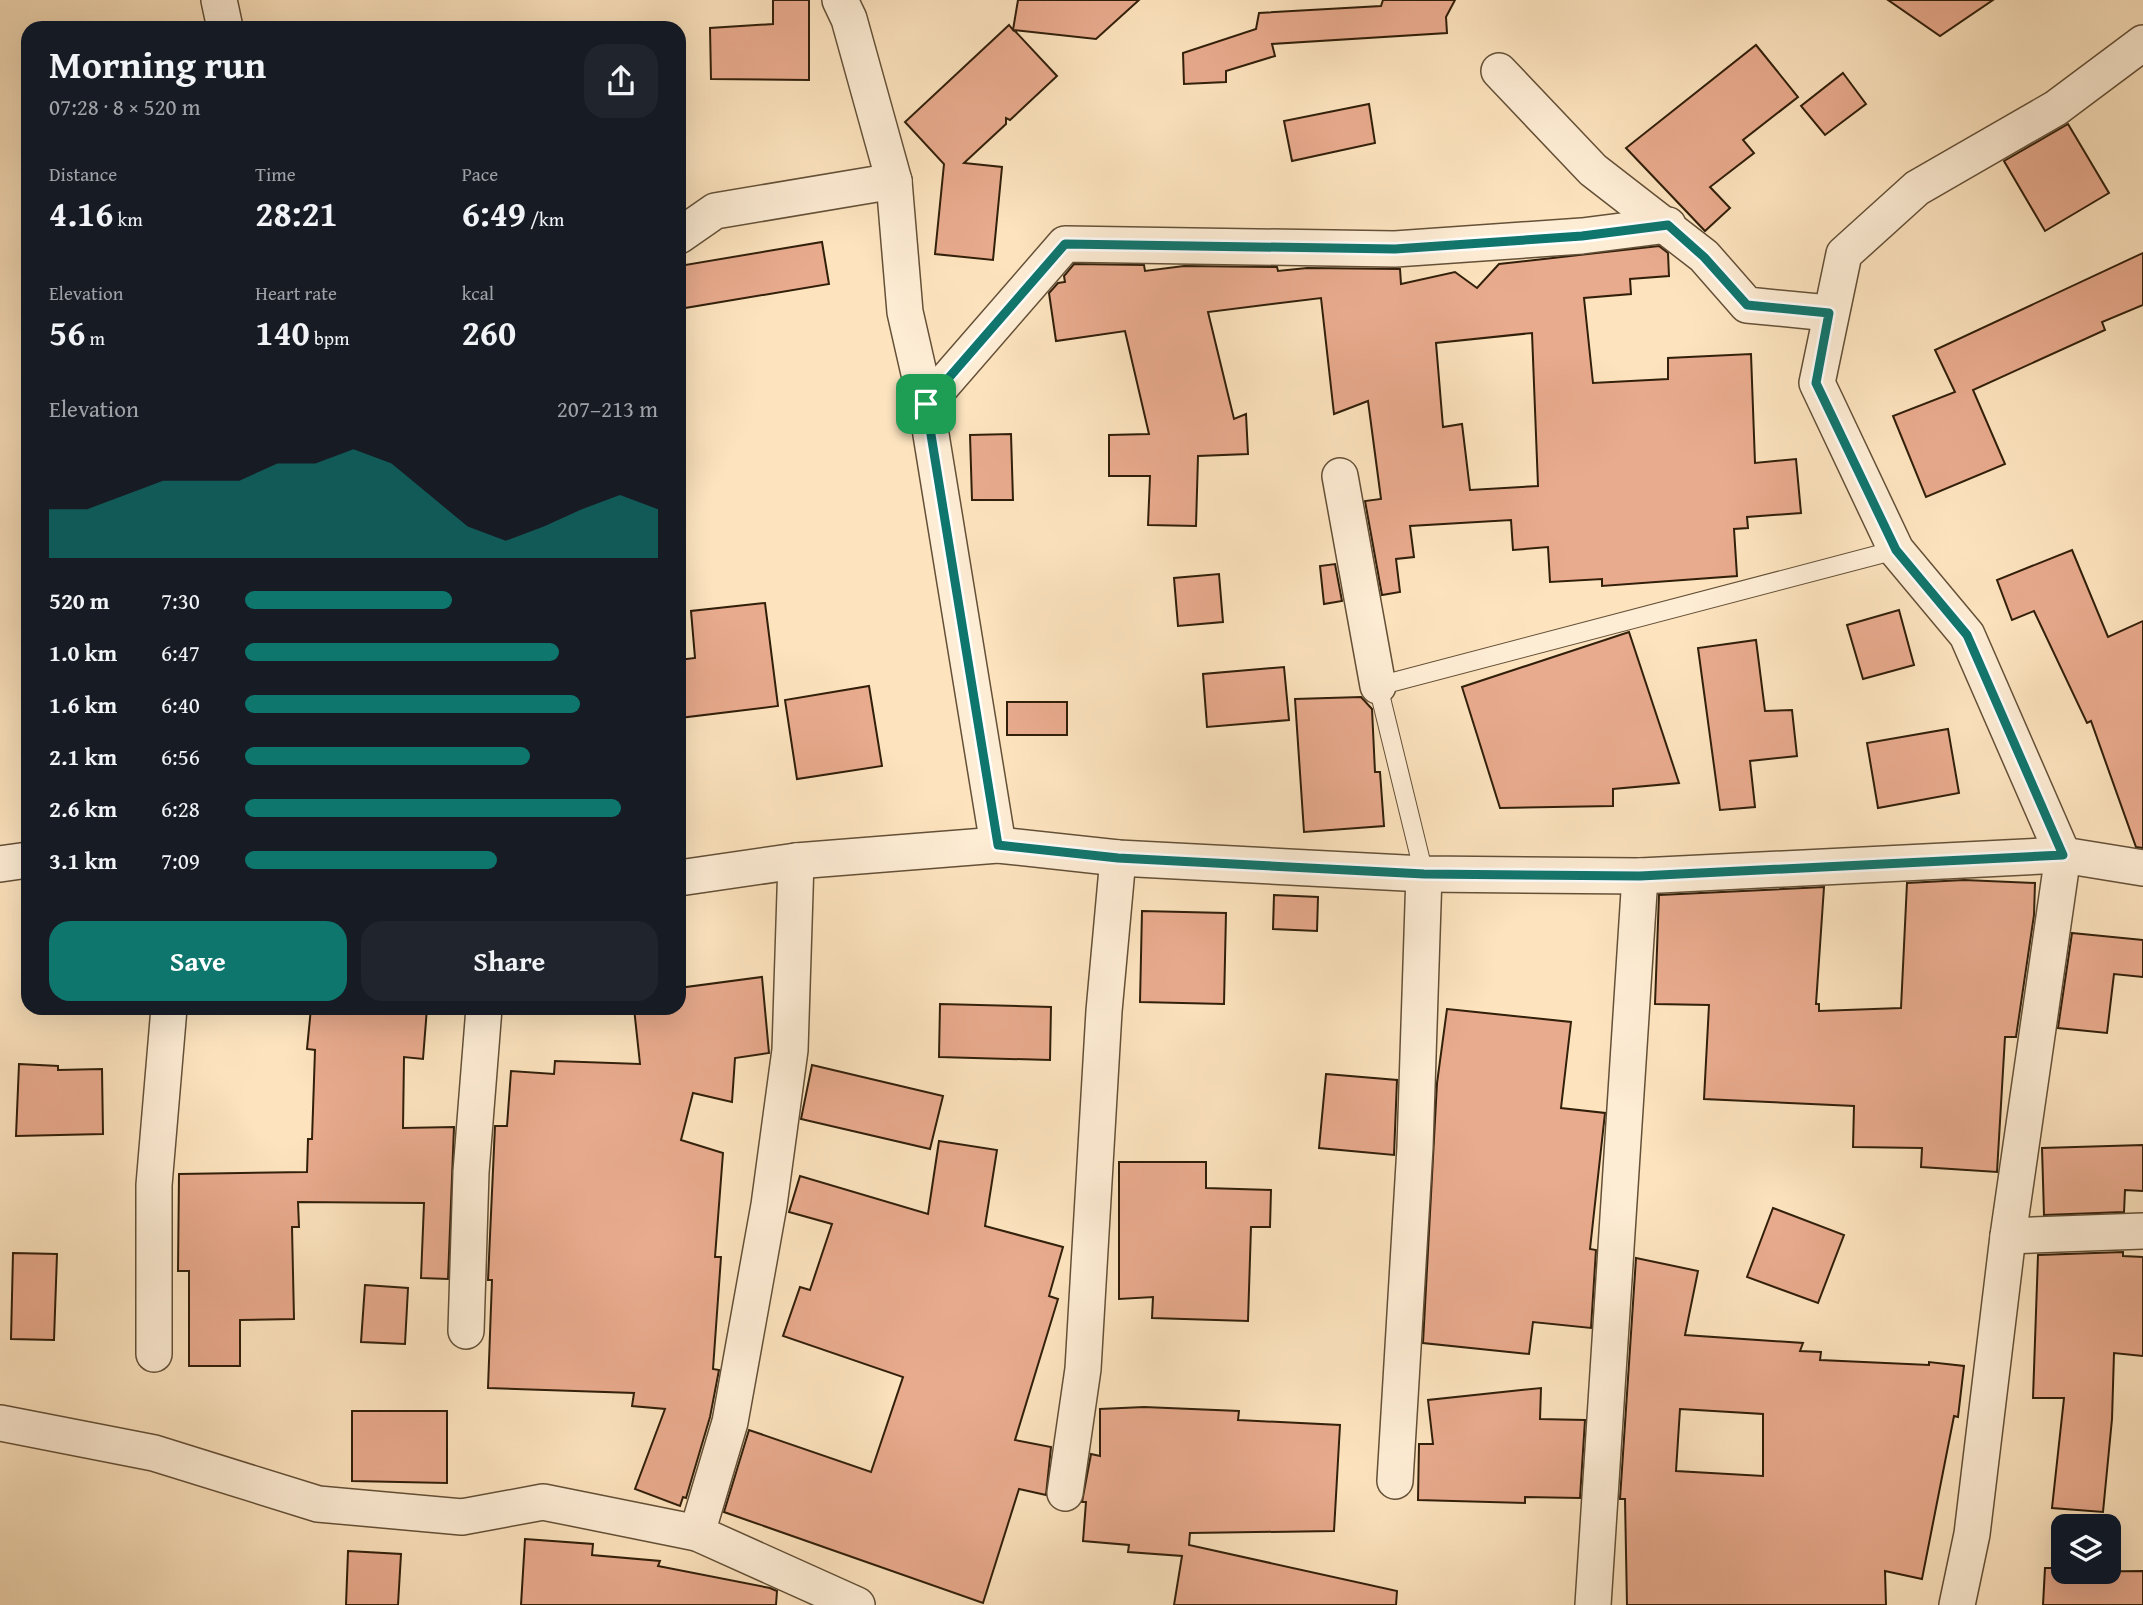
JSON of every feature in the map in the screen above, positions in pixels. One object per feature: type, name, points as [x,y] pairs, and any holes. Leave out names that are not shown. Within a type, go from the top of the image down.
[{"type":"street","points":[[219,0],[224,21]]},
{"type":"street","points":[[841,0],[894,181],[905,313],[926,404],[998,845]]},
{"type":"street","points":[[1957,1605],[1972,1534],[2008,1236],[2063,855],[1967,635],[1896,550],[1816,383],[1829,313],[1844,254],[1917,188],[2056,108],[2143,43]]},
{"type":"street","points":[[1499,71],[1593,170],[1668,225],[1704,257],[1747,305],[1829,313]]},
{"type":"street","points":[[686,231],[715,211],[894,181]]},
{"type":"street","points":[[926,404],[1065,244],[1395,249],[1582,236],[1668,225]]},
{"type":"street","points":[[1340,476],[1378,686]]},
{"type":"street","points":[[686,877],[796,862],[998,845],[1118,858],[1424,874],[1640,876],[2063,855],[2143,868]]},
{"type":"street","points":[[1065,1493],[1083,1369],[1104,1011],[1118,858]]},
{"type":"street","points":[[0,864],[21,861]]},
{"type":"street","points":[[697,1532],[730,1422],[769,1205],[790,1050],[796,862]]},
{"type":"street","points":[[1395,1481],[1415,1147],[1424,874]]},
{"type":"street","points":[[1593,1605],[1640,876]]},
{"type":"street","points":[[154,1354],[154,1185],[168,1015]]},
{"type":"street","points":[[466,1331],[471,1172],[483,1015]]},
{"type":"street","points":[[2008,1236],[2143,1231]]},
{"type":"street","points":[[0,1423],[154,1453],[318,1504],[462,1517],[542,1502],[697,1532],[857,1605]]},
{"type":"lane","points":[[1424,874],[1378,686],[1896,550]]},
{"type":"building","points":[[773,0],[809,0],[809,80],[711,79],[710,28],[773,24]]},
{"type":"building","points":[[1018,0],[1139,0],[1096,39],[1014,30],[1057,76],[1010,120],[1006,118],[1006,124],[964,163],[1002,167],[993,260],[935,254],[944,164],[905,122],[1009,25],[1013,30]]},
{"type":"building","points":[[1383,0],[1455,0],[1446,17],[1447,33],[1272,44],[1275,56],[1226,71],[1226,82],[1184,84],[1183,53],[1256,29],[1259,13],[1381,6]]},
{"type":"building","points":[[1888,0],[1993,0],[1940,36]]},
{"type":"building","points":[[1756,45],[1798,97],[1743,140],[1754,153],[1710,187],[1730,208],[1705,231],[1626,148]]},
{"type":"building","points":[[1843,73],[1866,104],[1825,135],[1801,106]]},
{"type":"building","points":[[1369,104],[1375,143],[1292,161],[1284,121]]},
{"type":"building","points":[[2068,124],[2109,193],[2045,231],[2004,161]]},
{"type":"building","points":[[822,242],[829,284],[686,308],[686,265]]},
{"type":"building","points":[[1659,246],[1668,253],[1669,276],[1630,279],[1631,294],[1584,298],[1593,383],[1668,379],[1668,358],[1751,354],[1755,463],[1796,459],[1801,513],[1747,517],[1748,528],[1734,529],[1737,576],[1602,586],[1602,579],[1550,582],[1548,547],[1513,550],[1511,520],[1410,526],[1414,557],[1396,559],[1400,592],[1382,595],[1365,501],[1381,499],[1368,401],[1334,414],[1321,298],[1208,312],[1234,419],[1246,414],[1248,454],[1198,456],[1196,526],[1148,525],[1150,476],[1109,476],[1109,435],[1149,434],[1125,331],[1056,341],[1049,293],[1058,283],[1065,282],[1064,276],[1074,264],[1144,265],[1145,271],[1184,266],[1277,267],[1278,271],[1307,268],[1400,269],[1401,284],[1455,272],[1477,288],[1499,264]],"holes":[[[1532,333],[1538,486],[1470,490],[1462,424],[1443,427],[1436,343]]]},
{"type":"building","points":[[2143,253],[2143,305],[2102,322],[2105,330],[1973,390],[2005,464],[1926,497],[1893,416],[1955,392],[1935,350]]},
{"type":"building","points":[[1011,434],[1013,500],[972,500],[970,435]]},
{"type":"building","points":[[2072,550],[2108,637],[2143,621],[2143,848],[2136,847],[2091,721],[2087,723],[2034,611],[2012,620],[1997,580]]},
{"type":"building","points":[[1335,564],[1342,601],[1324,604],[1320,566]]},
{"type":"building","points":[[1219,574],[1223,622],[1178,626],[1174,578]]},
{"type":"building","points":[[765,603],[778,706],[686,717],[686,659],[695,658],[691,611]]},
{"type":"building","points":[[1899,610],[1914,665],[1863,679],[1847,625]]},
{"type":"building","points":[[1629,632],[1679,783],[1613,789],[1613,806],[1500,808],[1462,687]]},
{"type":"building","points":[[1756,640],[1765,711],[1792,710],[1797,756],[1750,761],[1755,807],[1720,810],[1698,648]]},
{"type":"building","points":[[1284,667],[1289,720],[1207,727],[1203,674]]},
{"type":"building","points":[[869,686],[882,766],[797,779],[785,700]]},
{"type":"building","points":[[1361,697],[1372,709],[1375,772],[1380,772],[1384,826],[1304,832],[1295,699]]},
{"type":"building","points":[[1007,702],[1067,702],[1067,735],[1007,735]]},
{"type":"building","points":[[1948,729],[1959,793],[1878,808],[1867,743]]},
{"type":"building","points":[[1964,880],[2035,883],[2034,915],[2016,1037],[2005,1037],[1997,1172],[1921,1167],[1922,1148],[1853,1147],[1854,1106],[1704,1099],[1709,1005],[1655,1004],[1659,895],[1824,887],[1816,1004],[1819,1004],[1819,1011],[1901,1008],[1907,883]]},
{"type":"building","points":[[1274,895],[1318,897],[1317,931],[1273,929]]},
{"type":"building","points":[[1142,911],[1226,913],[1224,1004],[1140,1002]]},
{"type":"building","points":[[2072,933],[2143,940],[2143,977],[2114,974],[2107,1033],[2058,1028]]},
{"type":"building","points":[[762,977],[769,1053],[735,1058],[732,1102],[693,1093],[681,1140],[723,1153],[715,1257],[721,1257],[713,1369],[719,1370],[710,1417],[686,1498],[683,1497],[680,1506],[635,1489],[665,1409],[632,1406],[634,1393],[488,1388],[492,1280],[488,1280],[495,1126],[507,1126],[511,1071],[554,1074],[555,1061],[640,1064],[635,1015],[686,1015],[686,987]]},
{"type":"building","points":[[940,1004],[1051,1007],[1050,1060],[939,1057]]},
{"type":"building","points":[[1447,1009],[1571,1022],[1561,1108],[1605,1113],[1590,1249],[1596,1250],[1591,1328],[1533,1322],[1529,1354],[1423,1343],[1437,1083]]},
{"type":"building","points":[[310,1015],[426,1015],[423,1059],[404,1057],[403,1128],[454,1127],[448,1279],[421,1278],[424,1203],[298,1202],[299,1227],[292,1227],[294,1319],[240,1320],[240,1366],[189,1366],[189,1271],[178,1271],[179,1174],[307,1172],[308,1139],[312,1139],[315,1050],[307,1049]]},
{"type":"building","points":[[19,1064],[58,1066],[58,1070],[102,1069],[103,1134],[16,1136]]},
{"type":"building","points":[[812,1065],[943,1096],[930,1149],[801,1119]]},
{"type":"building","points":[[1326,1074],[1397,1080],[1394,1155],[1319,1148]]},
{"type":"building","points":[[939,1141],[997,1150],[985,1226],[1063,1247],[1049,1296],[1058,1299],[1015,1440],[1051,1447],[1046,1495],[1019,1489],[983,1603],[724,1512],[749,1430],[871,1472],[903,1377],[783,1336],[800,1287],[810,1290],[832,1224],[789,1212],[800,1176],[928,1214]]},
{"type":"building","points":[[2143,1145],[2143,1191],[2125,1190],[2124,1212],[2044,1215],[2042,1148]]},
{"type":"building","points":[[1119,1162],[1206,1162],[1206,1188],[1271,1190],[1270,1227],[1251,1227],[1248,1321],[1152,1318],[1153,1297],[1119,1299]]},
{"type":"building","points":[[1773,1208],[1844,1235],[1818,1303],[1747,1277]]},
{"type":"building","points":[[2123,1252],[2123,1256],[2143,1257],[2143,1356],[2114,1353],[2112,1419],[2103,1512],[2052,1508],[2064,1398],[2033,1398],[2038,1255]]},
{"type":"building","points":[[13,1253],[57,1254],[54,1340],[11,1339]]},
{"type":"building","points":[[1636,1258],[1698,1271],[1685,1335],[1803,1343],[1800,1351],[1821,1352],[1820,1360],[1929,1365],[1929,1362],[1964,1366],[1958,1417],[1954,1416],[1922,1579],[1885,1571],[1886,1605],[1627,1605],[1625,1499],[1620,1499]],"holes":[[[1680,1409],[1763,1414],[1763,1476],[1676,1471]]]},
{"type":"building","points":[[365,1285],[408,1288],[405,1344],[361,1342]]},
{"type":"building","points":[[1541,1388],[1540,1419],[1585,1420],[1580,1498],[1525,1497],[1525,1503],[1418,1500],[1419,1444],[1433,1444],[1428,1400]]},
{"type":"building","points":[[1144,1407],[1239,1411],[1238,1420],[1340,1425],[1334,1531],[1190,1533],[1189,1545],[1397,1591],[1396,1605],[1174,1605],[1182,1556],[1128,1552],[1129,1545],[1083,1541],[1086,1502],[1082,1502],[1091,1454],[1100,1456],[1100,1409]]},
{"type":"building","points":[[352,1411],[447,1411],[447,1483],[352,1481]]},
{"type":"building","points":[[525,1539],[593,1544],[592,1555],[660,1561],[658,1566],[770,1588],[777,1591],[776,1605],[521,1605]]},
{"type":"building","points":[[348,1551],[401,1554],[398,1605],[346,1605]]},
{"type":"building","points":[[2045,1568],[2051,1568],[2051,1584],[2121,1584],[2121,1571],[2143,1571],[2143,1605],[2043,1605]]},
{"type":"route","points":[[1668,225],[1704,257],[1747,305],[1829,313],[1816,383],[1896,550],[1967,635],[2063,855],[1640,876],[1424,874],[1118,858],[998,845],[926,404],[1065,244],[1395,249],[1582,236],[1668,225]]}]
